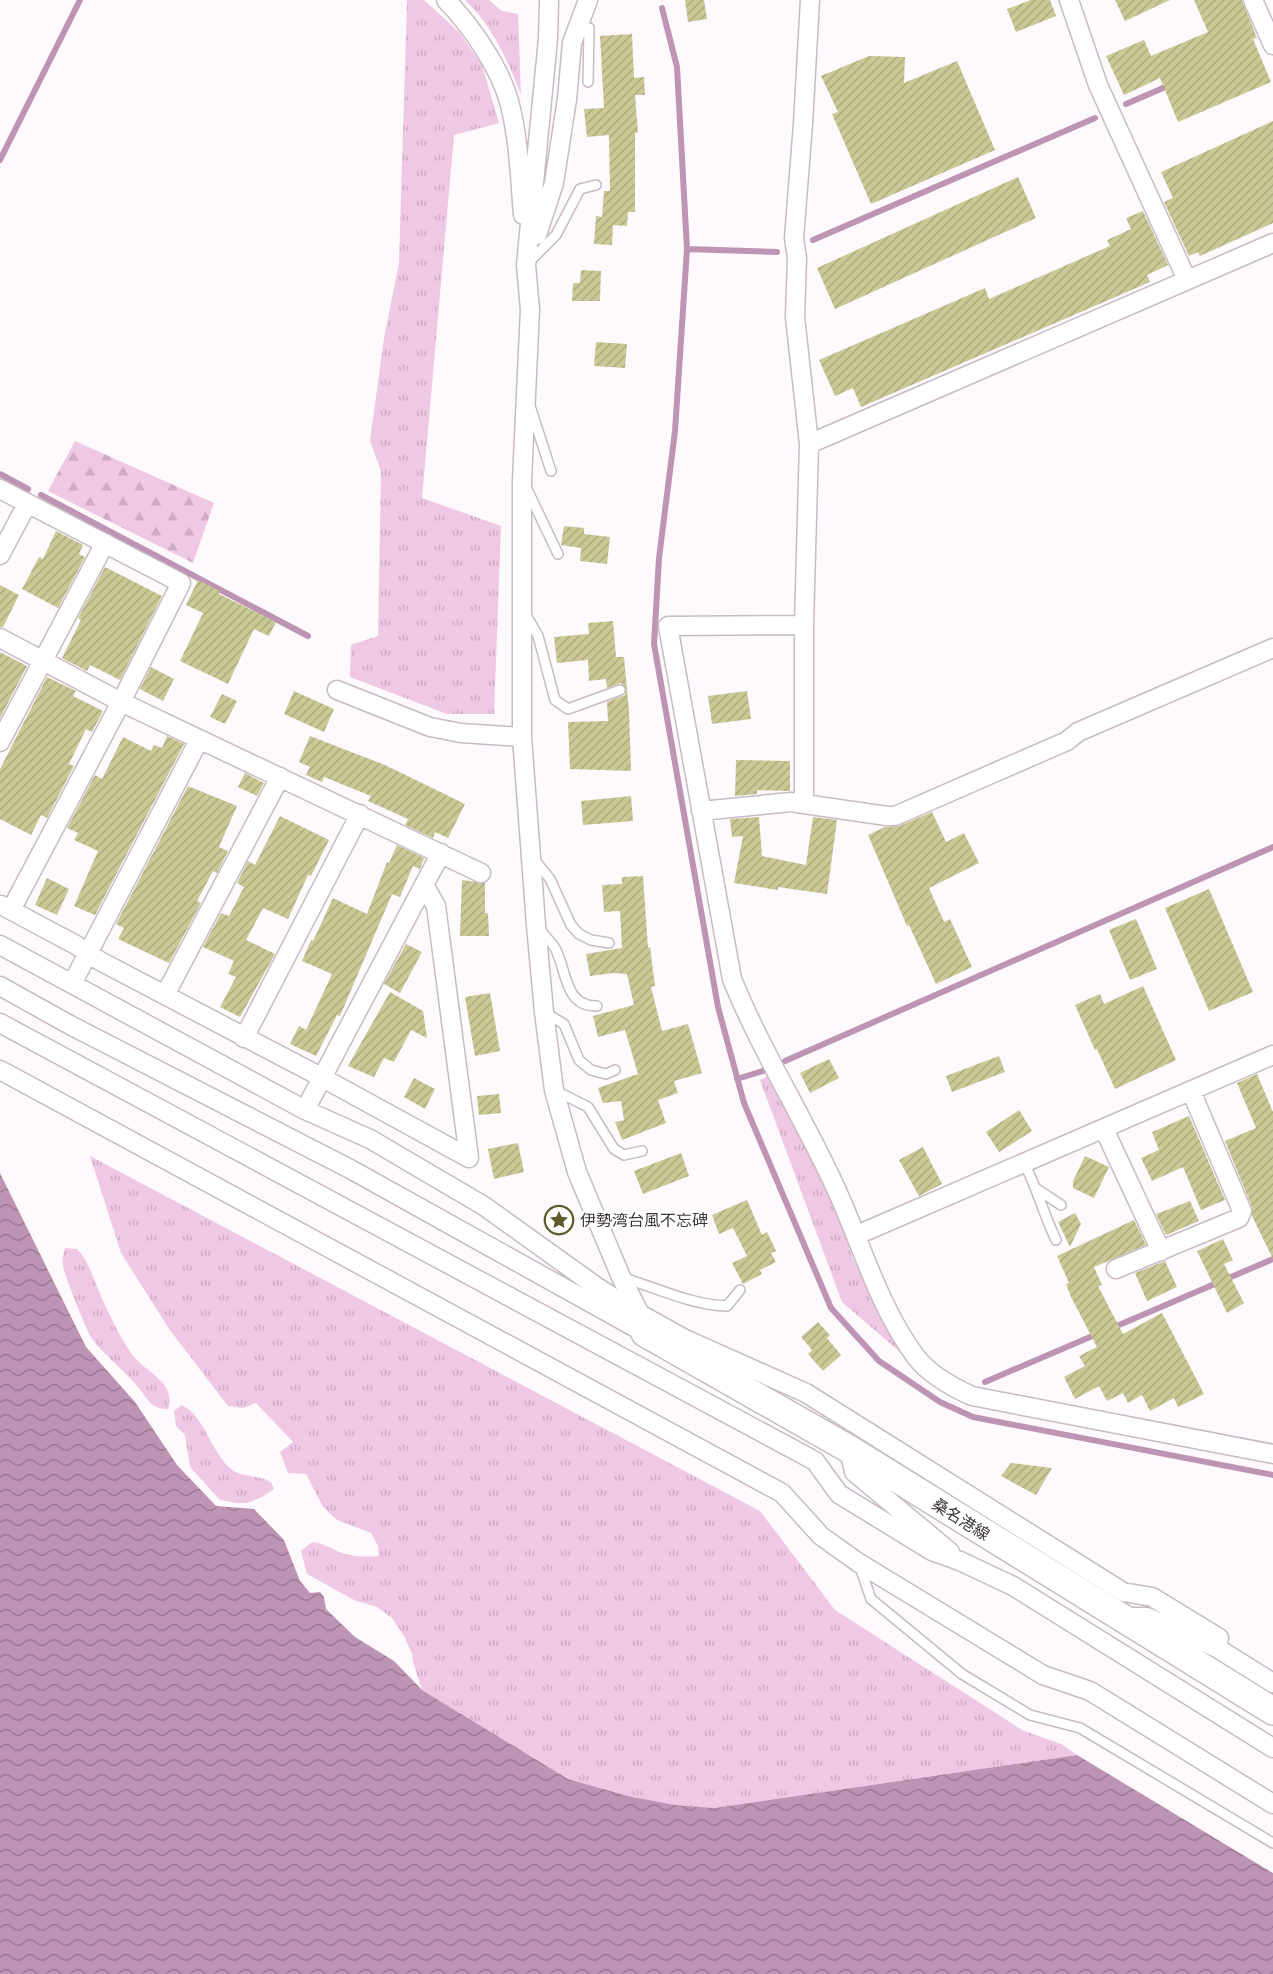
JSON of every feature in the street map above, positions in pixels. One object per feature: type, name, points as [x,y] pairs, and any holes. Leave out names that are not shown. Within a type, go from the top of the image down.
[{"type":"main road","name":"桑名港線","points":[[643,1323],[1273,1711]]},
{"type":"street","points":[[446,0],[458,13],[491,60],[510,104],[519,163],[530,309],[522,480],[522,737],[536,925],[554,1090],[577,1172],[643,1323]]},
{"type":"street","points":[[526,265],[548,39],[549,0]]},
{"type":"street","points":[[526,265],[554,183],[567,99],[572,43],[588,0]]},
{"type":"street","points":[[804,804],[804,625],[809,444],[795,317],[797,258],[794,238],[810,0]]},
{"type":"street","points":[[1069,0],[1098,85],[1187,280]]},
{"type":"street","points":[[1254,0],[1273,45]]},
{"type":"street","points":[[809,444],[1273,243]]},
{"type":"street","points":[[0,489],[181,583],[121,702],[5,907],[469,1158],[436,906],[424,885]]},
{"type":"street","points":[[0,555],[27,504]]},
{"type":"street","points":[[0,742],[105,543]]},
{"type":"street","points":[[804,625],[668,626],[732,979],[749,1021],[831,1178],[899,1332],[918,1359],[953,1388],[972,1396],[1273,1454]]},
{"type":"street","points":[[0,638],[121,702],[481,873]]},
{"type":"street","points":[[701,811],[790,802],[896,816],[1067,741],[1078,732],[1273,648]]},
{"type":"street","points":[[337,690],[430,727],[461,733],[522,737]]},
{"type":"street","points":[[72,984],[199,740]]},
{"type":"street","points":[[165,995],[280,777]]},
{"type":"street","points":[[244,1038],[360,814]]},
{"type":"street","points":[[305,1110],[441,853]]},
{"type":"street","points":[[0,945],[305,1110],[370,1139],[484,1206],[643,1323]]},
{"type":"street","points":[[0,986],[70,1025],[643,1323],[685,1339],[806,1393],[1123,1592],[1152,1597],[1219,1638],[1217,1648]]},
{"type":"street","points":[[0,1023],[814,1461],[839,1494],[932,1551],[960,1561],[1013,1586],[1273,1748]]},
{"type":"street","points":[[857,1235],[1273,1055]]},
{"type":"street","points":[[0,1070],[782,1493],[821,1536],[859,1563],[1043,1675],[1090,1691],[1273,1804]]},
{"type":"street","points":[[1116,1269],[1239,1218],[1242,1211],[1191,1091]]},
{"type":"street","points":[[1104,1129],[1161,1251]]},
{"type":"street","points":[[849,1449],[854,1472],[960,1561]]},
{"type":"street","points":[[1119,1617],[1147,1617],[1217,1648],[1273,1683]]},
{"type":"lane","points":[[577,26],[589,28],[588,82]]},
{"type":"lane","points":[[526,265],[556,235],[580,189],[596,185]]},
{"type":"lane","points":[[526,392],[551,471]]},
{"type":"lane","points":[[522,480],[558,554]]},
{"type":"lane","points":[[521,605],[538,636],[555,700],[568,709],[620,690]]},
{"type":"lane","points":[[531,856],[550,879],[571,925],[579,934],[591,940],[609,944]]},
{"type":"lane","points":[[536,925],[555,949],[572,994],[581,1004],[597,1006]]},
{"type":"lane","points":[[544,1012],[564,1024],[579,1060],[591,1070],[606,1074],[615,1070]]},
{"type":"lane","points":[[554,1090],[588,1107],[614,1149],[624,1155],[642,1151]]},
{"type":"lane","points":[[1024,1163],[1037,1189],[1042,1210],[1056,1240]]},
{"type":"lane","points":[[1037,1189],[1061,1205]]},
{"type":"lane","points":[[621,1277],[688,1300],[710,1305],[727,1306],[740,1290]]},
{"type":"lane","points":[[859,1563],[871,1599],[962,1674],[1030,1715],[1080,1728],[1273,1843]]},
{"type":"green space","points":[[407,0],[424,0],[459,32],[482,65],[499,123],[454,135],[422,498],[501,526],[494,714],[447,714],[350,677],[351,645],[378,636],[381,471],[370,441],[384,338],[399,263]]},
{"type":"green space","points":[[465,0],[489,0],[502,11],[518,14],[521,95],[505,57],[491,32]]},
{"type":"green space","points":[[75,441],[214,503],[193,563],[48,491]]},
{"type":"green space","points":[[770,1075],[817,1168],[842,1225],[853,1259],[907,1358],[842,1302],[760,1080]]},
{"type":"green space","points":[[90,1156],[760,1511],[835,1610],[1024,1731],[1061,1744],[1077,1755],[714,1808],[675,1805],[628,1796],[568,1779],[422,1690],[412,1654],[392,1618],[377,1607],[354,1600],[307,1574],[301,1551],[312,1542],[345,1554],[362,1556],[379,1556],[378,1546],[371,1533],[337,1520],[323,1507],[306,1474],[288,1473],[280,1452],[293,1442],[256,1403],[243,1408],[228,1406],[169,1329],[121,1253]]},
{"type":"green space","points":[[65,1248],[77,1249],[84,1258],[126,1345],[135,1358],[165,1386],[168,1392],[168,1409],[153,1405],[92,1339],[71,1292],[65,1272],[63,1255]]},
{"type":"green space","points":[[182,1405],[197,1418],[224,1462],[231,1469],[240,1474],[271,1482],[274,1489],[247,1503],[220,1500],[190,1467],[185,1435],[176,1426],[174,1411]]},
{"type":"water","points":[[0,1173],[86,1347],[135,1402],[177,1465],[216,1506],[254,1509],[284,1540],[300,1581],[310,1593],[320,1592],[324,1597],[326,1609],[355,1637],[394,1661],[422,1690],[568,1779],[628,1796],[675,1805],[714,1808],[1077,1755],[1273,1873],[1273,1974],[0,1974]]},
{"type":"building","points":[[685,0],[704,0],[707,19],[688,22]]},
{"type":"building","points":[[1031,0],[1050,0],[1056,16],[1016,32],[1007,9]]},
{"type":"building","points":[[1115,0],[1170,0],[1125,21]]},
{"type":"building","points":[[1194,0],[1242,0],[1257,38],[1253,39],[1271,82],[1178,122],[1160,78],[1124,95],[1106,56],[1144,40],[1151,56],[1208,32]]},
{"type":"building","points":[[632,34],[634,78],[644,77],[645,95],[635,95],[638,133],[635,133],[635,212],[628,212],[627,226],[613,225],[612,245],[594,244],[596,216],[602,217],[604,191],[610,191],[609,135],[587,137],[584,109],[604,108],[600,36]]},
{"type":"building","points":[[869,56],[905,57],[904,83],[957,61],[995,150],[871,204],[832,114],[838,112],[821,76]]},
{"type":"building","points":[[1273,121],[1273,223],[1200,256],[1198,252],[1189,256],[1164,202],[1173,198],[1161,172]]},
{"type":"building","points":[[1018,177],[1036,218],[835,309],[817,268]]},
{"type":"building","points":[[1143,211],[1168,265],[1147,275],[1150,282],[861,407],[853,388],[835,396],[819,360],[985,288],[989,299],[1110,246],[1107,240],[1131,229],[1126,218]]},
{"type":"building","points":[[581,270],[601,271],[600,301],[572,301],[573,283],[580,283]]},
{"type":"building","points":[[596,342],[627,344],[625,368],[594,366]]},
{"type":"building","points":[[564,526],[584,528],[584,534],[610,537],[607,564],[580,561],[581,548],[561,545]]},
{"type":"building","points":[[56,531],[83,545],[79,554],[85,557],[58,608],[22,589],[39,557],[43,559]]},
{"type":"building","points":[[105,567],[162,596],[120,680],[90,665],[87,671],[62,658],[81,620],[78,618]]},
{"type":"building","points":[[198,580],[220,591],[219,594],[276,622],[269,636],[254,629],[228,684],[180,661],[203,613],[186,605]]},
{"type":"building","points":[[0,585],[19,595],[3,627],[0,627]]},
{"type":"building","points":[[613,621],[616,657],[624,657],[629,711],[631,771],[570,769],[568,722],[608,721],[607,702],[625,695],[626,688],[621,683],[607,688],[606,679],[589,681],[588,660],[557,663],[554,637],[589,634],[588,623]]},
{"type":"building","points":[[0,652],[27,666],[0,718]]},
{"type":"building","points":[[151,667],[174,679],[163,701],[140,689]]},
{"type":"building","points":[[47,677],[76,691],[73,696],[103,711],[92,732],[86,729],[69,764],[74,766],[47,818],[41,815],[31,835],[0,819],[0,769]]},
{"type":"building","points":[[294,691],[334,709],[324,732],[284,714]]},
{"type":"building","points":[[747,691],[751,719],[712,724],[708,696]]},
{"type":"building","points":[[222,694],[237,701],[225,724],[210,717]]},
{"type":"building","points":[[167,736],[184,744],[95,915],[74,906],[98,851],[74,840],[78,833],[67,828],[95,775],[102,779],[123,737],[151,751],[154,745],[162,748]]},
{"type":"building","points":[[310,736],[385,765],[465,804],[448,838],[435,832],[433,838],[405,825],[408,819],[368,801],[371,796],[324,777],[322,782],[306,775],[310,767],[299,762]]},
{"type":"building","points":[[736,760],[790,761],[790,791],[757,790],[757,794],[735,796]]},
{"type":"building","points":[[245,773],[264,783],[257,796],[238,787]]},
{"type":"building","points":[[188,786],[237,806],[219,847],[228,851],[217,873],[213,871],[197,901],[201,903],[169,963],[118,939],[124,928],[116,924]]},
{"type":"building","points":[[631,796],[633,821],[583,825],[581,801]]},
{"type":"building","points":[[932,812],[946,842],[964,833],[979,863],[929,888],[944,922],[950,919],[972,967],[936,984],[909,925],[907,926],[868,835],[885,827],[899,826]]},
{"type":"building","points":[[280,816],[329,840],[311,876],[308,875],[288,919],[263,908],[246,940],[275,954],[240,1017],[220,1007],[236,977],[228,974],[234,961],[203,947],[221,913],[229,916],[244,887],[237,883],[248,861],[255,865]]},
{"type":"building","points":[[759,817],[762,856],[806,865],[813,817],[837,820],[827,894],[734,883],[743,836],[732,837],[730,819]]},
{"type":"building","points":[[397,845],[424,858],[420,869],[413,866],[400,897],[392,894],[340,1016],[337,1015],[316,1056],[290,1044],[299,1026],[306,1030],[332,974],[302,961],[333,898],[367,914],[387,862],[389,863]]},
{"type":"building","points":[[643,876],[648,948],[650,947],[655,986],[651,987],[662,1031],[688,1024],[702,1073],[674,1081],[678,1093],[658,1100],[666,1123],[622,1140],[615,1122],[624,1120],[621,1101],[603,1103],[598,1088],[638,1074],[625,1030],[598,1037],[593,1016],[634,1005],[627,974],[590,976],[586,954],[622,948],[620,911],[604,912],[602,885],[622,884],[622,877]]},
{"type":"building","points":[[47,878],[69,889],[57,915],[35,905]]},
{"type":"building","points":[[462,880],[485,883],[485,913],[488,913],[489,936],[460,936]]},
{"type":"building","points":[[1209,889],[1253,992],[1209,1011],[1165,908]]},
{"type":"building","points":[[1136,919],[1157,969],[1130,980],[1109,930]]},
{"type":"building","points":[[406,944],[422,952],[400,993],[384,984]]},
{"type":"building","points":[[1143,986],[1176,1060],[1115,1089],[1075,1005],[1100,994],[1104,1004]]},
{"type":"building","points":[[390,992],[423,1011],[427,1038],[411,1030],[394,1062],[384,1058],[374,1077],[348,1066]]},
{"type":"building","points":[[490,993],[500,1051],[475,1056],[465,997]]},
{"type":"building","points":[[999,1056],[1005,1072],[952,1092],[946,1076]]},
{"type":"building","points":[[829,1059],[839,1078],[810,1093],[800,1073]]},
{"type":"building","points":[[1257,1074],[1273,1112],[1273,1259],[1252,1216],[1252,1207],[1225,1141],[1256,1128],[1237,1083]]},
{"type":"building","points":[[414,1078],[435,1089],[425,1109],[404,1097]]},
{"type":"building","points":[[499,1094],[501,1113],[479,1115],[477,1096]]},
{"type":"building","points":[[1019,1110],[1032,1131],[999,1152],[986,1132]]},
{"type":"building","points":[[1189,1116],[1225,1200],[1201,1210],[1183,1167],[1152,1181],[1141,1158],[1159,1150],[1152,1132]]},
{"type":"building","points":[[518,1143],[524,1172],[494,1179],[488,1149]]},
{"type":"building","points":[[923,1147],[942,1184],[919,1196],[899,1160]]},
{"type":"building","points":[[681,1153],[689,1176],[643,1194],[634,1171]]},
{"type":"building","points":[[1085,1156],[1109,1167],[1094,1198],[1073,1188],[1073,1181]]},
{"type":"building","points":[[747,1200],[762,1235],[767,1232],[776,1251],[771,1253],[776,1262],[760,1270],[762,1274],[743,1284],[732,1263],[747,1256],[733,1228],[719,1234],[712,1215]]},
{"type":"building","points":[[1190,1201],[1199,1221],[1166,1235],[1156,1214]]},
{"type":"building","points":[[1075,1213],[1081,1224],[1070,1247],[1058,1222]]},
{"type":"building","points":[[1134,1220],[1146,1245],[1094,1267],[1102,1285],[1098,1286],[1123,1334],[1162,1313],[1204,1394],[1178,1407],[1174,1398],[1150,1411],[1142,1395],[1128,1403],[1123,1393],[1107,1401],[1099,1386],[1075,1399],[1064,1377],[1085,1366],[1079,1356],[1097,1347],[1071,1297],[1066,1284],[1069,1283],[1057,1256]]},
{"type":"building","points":[[1223,1239],[1233,1260],[1224,1264],[1244,1303],[1227,1313],[1197,1251]]},
{"type":"building","points":[[1165,1261],[1177,1287],[1147,1301],[1135,1273]]},
{"type":"building","points":[[818,1322],[830,1335],[827,1338],[841,1355],[823,1371],[808,1354],[812,1350],[801,1337]]},
{"type":"building","points":[[1011,1463],[1052,1468],[1036,1495],[1001,1476]]},
{"type":"waterway","points":[[0,160],[80,0]]},
{"type":"waterway","points":[[662,8],[677,67],[687,249],[675,431],[659,558],[654,644],[718,1007],[744,1103],[831,1308],[879,1361],[940,1402],[973,1417],[1273,1475]]},
{"type":"waterway","points":[[1126,104],[1170,85]]},
{"type":"waterway","points":[[813,240],[1095,118]]},
{"type":"waterway","points":[[687,249],[777,252]]},
{"type":"waterway","points":[[0,474],[28,489]]},
{"type":"waterway","points":[[41,495],[308,636]]},
{"type":"waterway","points":[[785,1061],[1273,847]]},
{"type":"waterway","points":[[737,1079],[766,1070]]},
{"type":"waterway","points":[[1112,1328],[1273,1259]]},
{"type":"waterway","points":[[985,1382],[1097,1334]]},
{"type":"place","name":"伊勢湾台風不忘碑","points":[[559,1220]]}]
